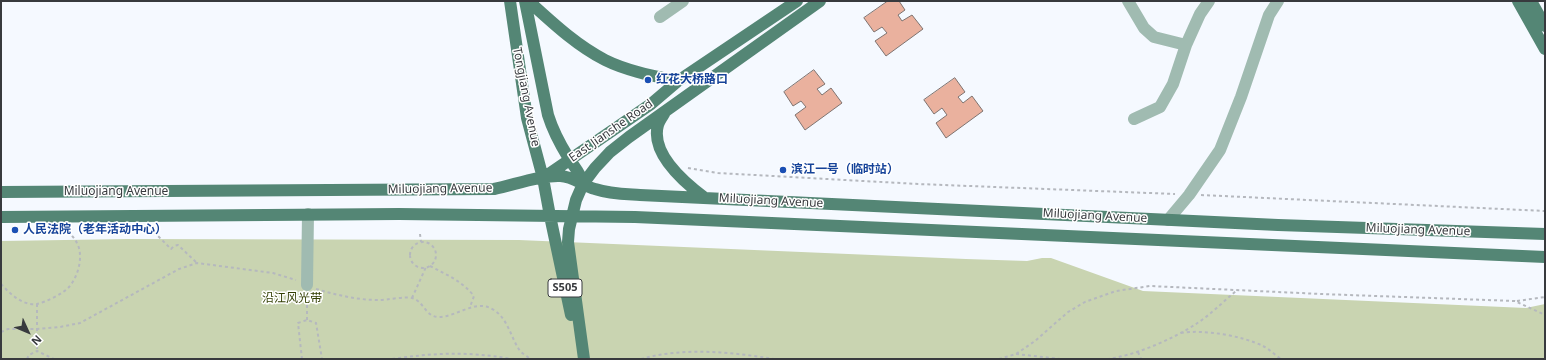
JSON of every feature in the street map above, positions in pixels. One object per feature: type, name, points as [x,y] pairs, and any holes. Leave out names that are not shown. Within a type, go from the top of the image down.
[{"type":"main road","name":"Tongjiang Avenue","points":[[510,1],[527,118],[543,178],[550,216]]},
{"type":"main road","name":"Tongjiang Avenue","points":[[526,1],[548,115],[553,132],[569,159],[579,172],[583,184]]},
{"type":"main road","points":[[532,1],[534,6],[571,38],[606,61],[631,70],[678,81]]},
{"type":"main road","name":"East Jianshe Road","points":[[543,178],[651,104],[678,81],[797,1]]},
{"type":"main road","name":"East Jianshe Road","points":[[572,216],[583,184],[610,152],[666,110],[820,1]]},
{"type":"main road","points":[[1518,1],[1545,49]]},
{"type":"main road","points":[[1531,1],[1545,26]]},
{"type":"main road","points":[[666,110],[658,124],[657,137],[659,148],[666,160],[687,184],[705,198]]},
{"type":"main road","name":"Miluojiang Avenue","points":[[1,192],[494,189],[543,178],[560,176],[566,177],[594,189],[614,193],[1278,225],[1545,234]]},
{"type":"main road","name":"Miluojiang Avenue","points":[[1,217],[308,214],[635,217],[1545,257]]},
{"type":"main road","name":"S505","points":[[550,216],[580,359]]},
{"type":"main road","name":"S505","points":[[572,216],[568,242],[584,359]]},
{"type":"street","points":[[660,17],[683,1]]},
{"type":"street","points":[[1128,1],[1144,28],[1154,37],[1186,46]]},
{"type":"street","points":[[1134,119],[1160,107],[1172,84],[1200,14],[1209,1]]},
{"type":"street","points":[[1168,220],[1189,195],[1220,150],[1241,97],[1269,15],[1278,1]]},
{"type":"street","points":[[307,285],[308,214]]},
{"type":"path","points":[[685,168],[718,172],[910,184],[1545,211]]},
{"type":"path","points":[[154,232],[170,249],[174,246],[178,246],[197,263]]},
{"type":"path","points":[[1,284],[15,298],[37,304],[56,296],[68,288],[77,274],[80,257],[77,243],[70,233]]},
{"type":"path","points":[[420,234],[420,242]]},
{"type":"path","points":[[420,242],[429,243],[435,250],[435,258],[430,266],[426,268],[418,267],[411,262],[410,249],[413,246],[420,242]]},
{"type":"path","points":[[1,332],[8,329],[37,329],[80,323],[173,273],[197,263],[273,273],[345,297],[366,300],[412,298],[420,303],[424,310],[432,316],[439,317],[470,307],[484,306],[494,310],[502,318],[521,351],[530,359]]},
{"type":"path","points":[[430,266],[458,280],[474,296],[470,307]]},
{"type":"path","points":[[412,298],[426,268]]},
{"type":"path","points":[[306,320],[307,285]]},
{"type":"path","points":[[999,359],[1016,354],[1035,342],[1068,312],[1085,302],[1116,291],[1150,286],[1515,301],[1545,297]]},
{"type":"path","points":[[1107,359],[1138,352],[1179,334],[1196,324],[1237,290]]},
{"type":"path","points":[[1515,301],[1545,315]]},
{"type":"path","points":[[37,304],[37,351]]},
{"type":"path","points":[[302,359],[298,323],[306,320],[316,323],[322,359]]},
{"type":"path","points":[[1179,334],[1192,331],[1246,339],[1264,347],[1281,359]]},
{"type":"path","points":[[27,359],[29,355],[37,351]]},
{"type":"path","points":[[37,351],[54,359]]},
{"type":"path","points":[[640,359],[653,355],[680,352],[715,352],[774,359]]},
{"type":"path","points":[[1138,352],[1142,359]]},
{"type":"path","points":[[392,359],[460,353],[488,355],[511,359]]},
{"type":"path","points":[[1016,354],[1061,359]]},
{"type":"green space","name":"沿江风光带","points":[[128,239],[519,240],[966,259],[1027,261],[1051,258],[1143,291],[1526,308],[1545,304],[1545,359],[1,359],[1,241]]},
{"type":"building","points":[[888,1],[899,1],[905,10],[898,15],[902,21],[912,15],[923,29],[886,56],[875,41],[887,33],[882,27],[874,32],[864,18]]},
{"type":"building","points":[[814,70],[825,84],[817,89],[822,95],[831,88],[842,103],[805,130],[795,115],[806,107],[801,101],[793,106],[784,92]]},
{"type":"building","points":[[955,78],[965,92],[958,97],[963,103],[972,96],[983,111],[946,138],[936,123],[947,115],[942,108],[934,114],[924,100]]},
{"type":"place","name":"红花大桥路口","points":[[648,80]]},
{"type":"place","name":"滨江一号（临时站）","points":[[783,170]]},
{"type":"place","name":"人民法院（老年活动中心）","points":[[15,230]]}]
